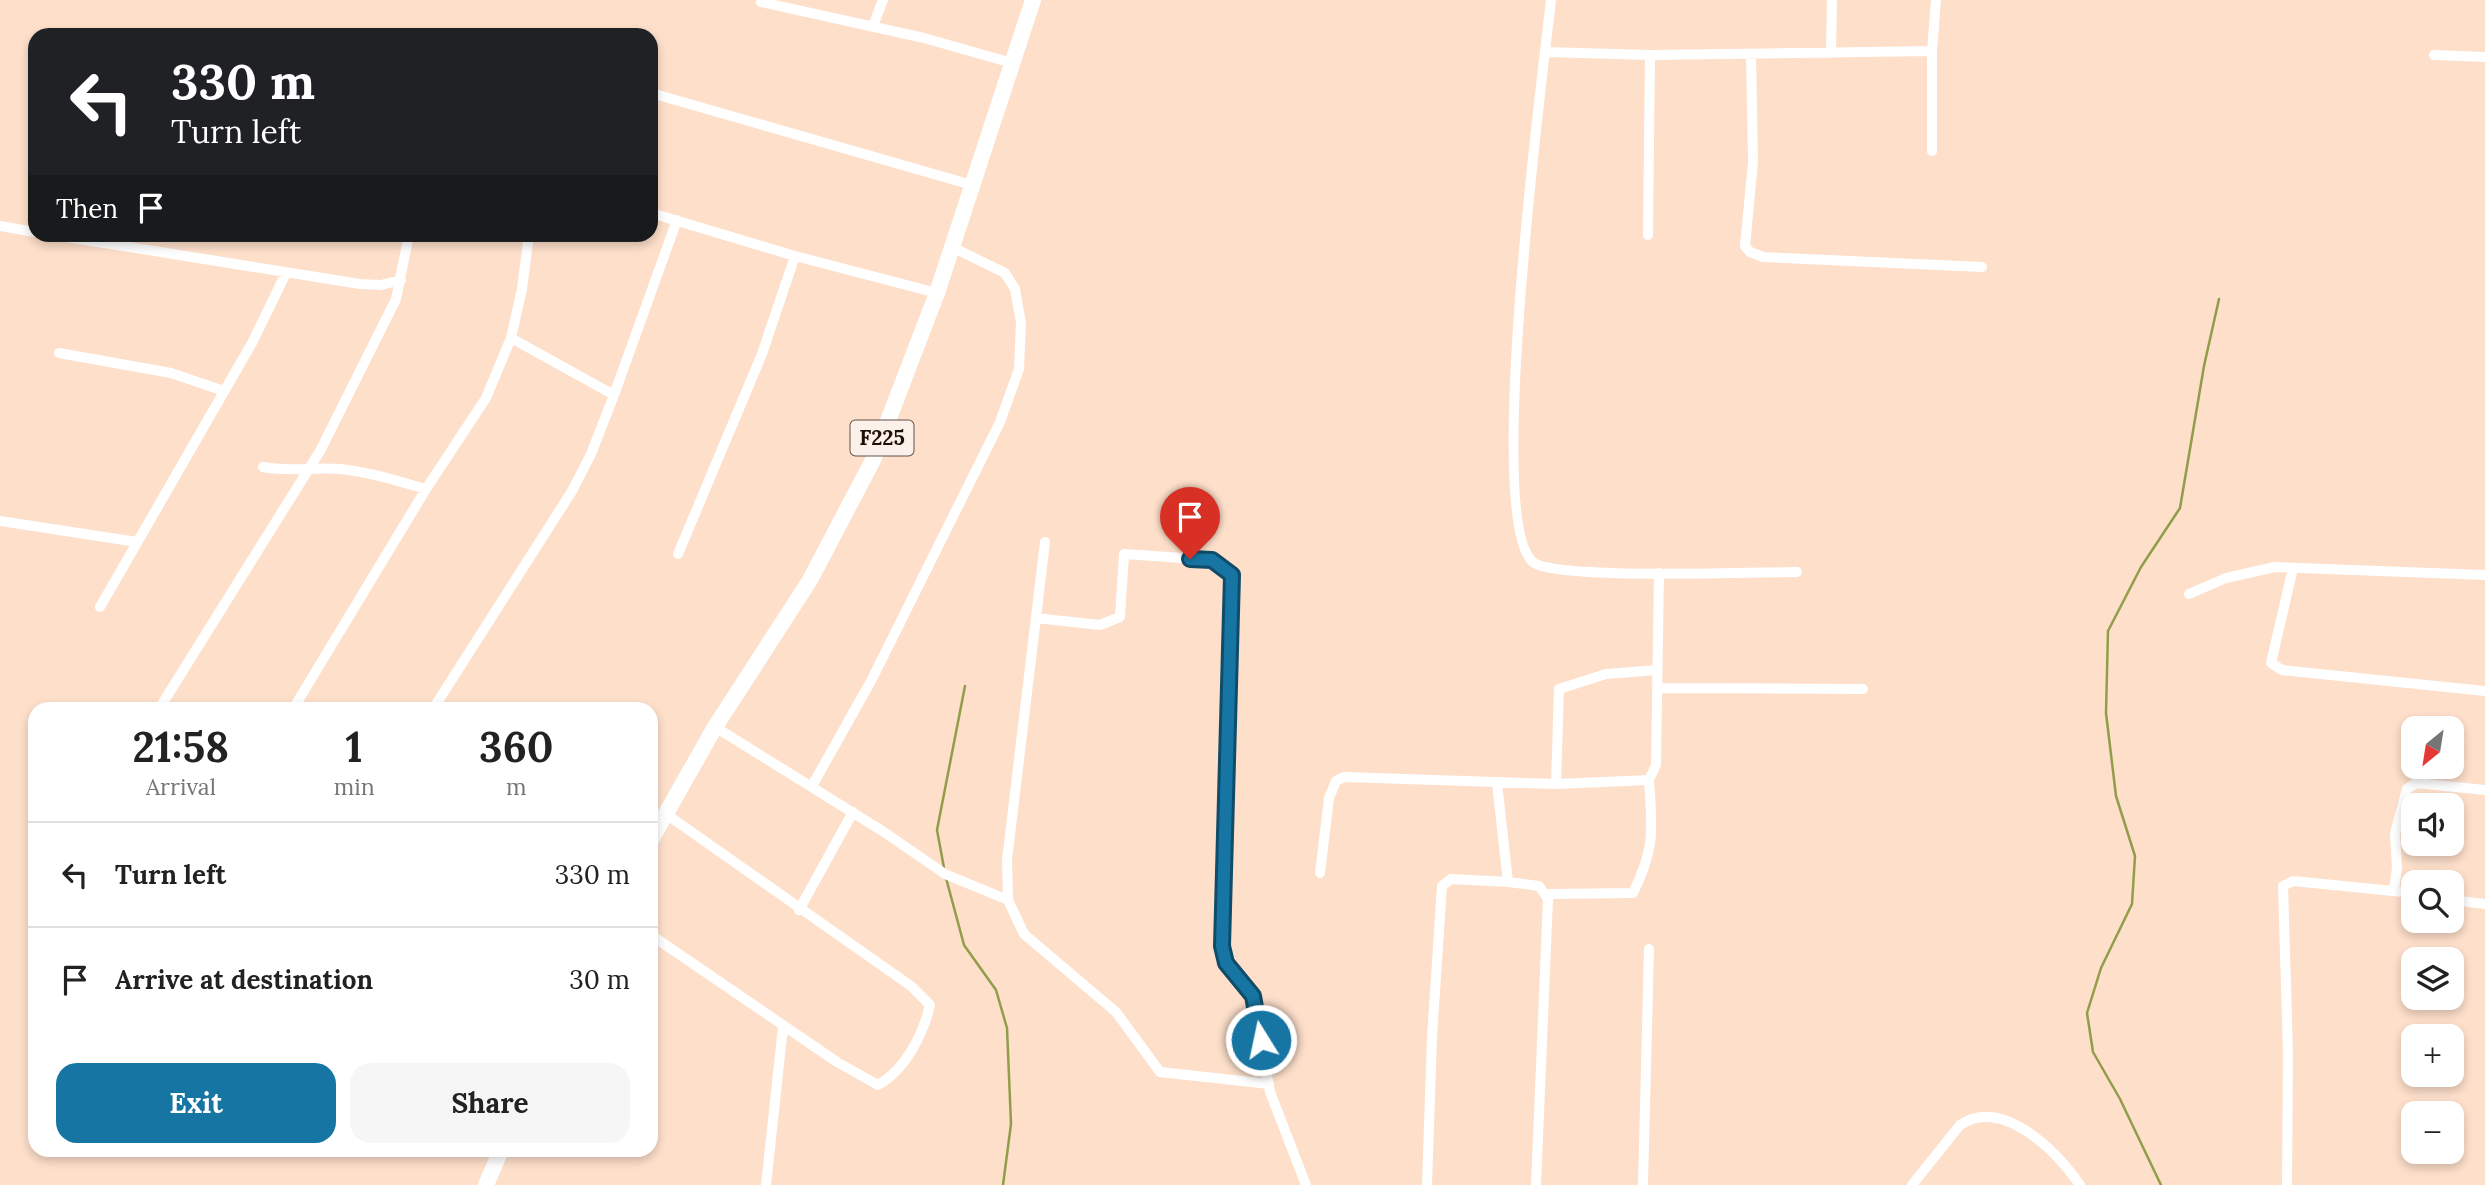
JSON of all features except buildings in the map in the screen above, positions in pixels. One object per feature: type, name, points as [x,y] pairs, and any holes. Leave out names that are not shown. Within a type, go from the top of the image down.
[{"type":"main road","name":"F225","points":[[658,828],[715,727],[810,580],[841,526],[899,398],[937,293],[1033,0]]},
{"type":"main road","points":[[486,1185],[498,1157]]},
{"type":"street","points":[[873,26],[883,0]]},
{"type":"street","points":[[1551,0],[1526,226],[1515,394],[1513,489],[1524,553],[1534,564],[1550,569],[1660,573],[1797,572]]},
{"type":"street","points":[[1831,53],[1832,0]]},
{"type":"street","points":[[1932,151],[1932,51],[1936,0]]},
{"type":"street","points":[[761,2],[873,26],[1012,63]]},
{"type":"street","points":[[1545,52],[1650,55],[1932,51]]},
{"type":"street","points":[[1751,54],[1753,162],[1745,246],[1750,252],[1763,257],[1982,267]]},
{"type":"street","points":[[1648,235],[1650,55]]},
{"type":"street","points":[[2434,55],[2485,57]]},
{"type":"street","points":[[658,95],[972,185]]},
{"type":"street","points":[[658,215],[794,256],[937,293]]},
{"type":"street","points":[[437,702],[572,491],[591,454],[677,220]]},
{"type":"street","points":[[0,226],[28,231]]},
{"type":"street","points":[[97,242],[360,284],[382,285],[401,280]]},
{"type":"street","points":[[163,702],[310,470],[382,331],[401,280],[409,242]]},
{"type":"street","points":[[297,702],[426,489],[472,424],[511,338],[522,289],[527,242]]},
{"type":"street","points":[[812,786],[871,681],[1000,422],[1019,369],[1021,323],[1015,289],[1005,273],[952,247]]},
{"type":"street","points":[[678,554],[762,354],[794,256]]},
{"type":"street","points":[[100,607],[224,391],[286,273]]},
{"type":"street","points":[[511,338],[614,395]]},
{"type":"street","points":[[59,353],[171,373],[224,391]]},
{"type":"street","points":[[263,467],[288,471],[369,472],[426,489]]},
{"type":"street","points":[[0,521],[137,542]]},
{"type":"street","points":[[1045,542],[1007,860],[1008,900],[1024,934],[1116,1012],[1160,1072],[1269,1084]]},
{"type":"street","points":[[1036,618],[1100,625],[1120,617],[1124,554],[1212,560],[1232,575],[1222,946],[1226,963],[1253,996],[1269,1084],[1306,1185]]},
{"type":"street","points":[[2189,594],[2226,578],[2275,568],[2485,575]]},
{"type":"street","points":[[2293,568],[2271,663],[2282,670],[2485,691]]},
{"type":"street","points":[[1547,894],[1633,893],[1649,860],[1652,831],[1649,780],[1656,765],[1660,573]]},
{"type":"street","points":[[1556,784],[1559,689],[1606,674],[1657,670]]},
{"type":"street","points":[[1658,688],[1863,689]]},
{"type":"street","points":[[715,727],[853,812],[945,874],[1008,900]]},
{"type":"street","points":[[1320,873],[1329,798],[1336,781],[1344,777],[1556,784],[1649,780]]},
{"type":"street","points":[[1497,783],[1508,882]]},
{"type":"street","points":[[2394,889],[2397,868],[2395,833],[2407,789],[2416,783],[2485,790]]},
{"type":"street","points":[[799,910],[853,812]]},
{"type":"street","points":[[658,940],[783,1027],[878,1085],[895,1076],[926,1023],[930,1005],[911,986],[799,910],[666,814]]},
{"type":"street","points":[[1427,1185],[1441,886],[1451,879],[1539,886],[1547,894],[1546,992],[1536,1185]]},
{"type":"street","points":[[2287,1185],[2288,1053],[2281,891],[2287,882],[2293,881],[2401,890]]},
{"type":"street","points":[[2464,901],[2485,904]]},
{"type":"street","points":[[1643,1185],[1648,948]]},
{"type":"street","points":[[766,1185],[783,1027]]},
{"type":"street","points":[[1912,1185],[1960,1125],[1971,1120],[1997,1118],[2024,1127],[2080,1185]]},
{"type":"waterway","points":[[2161,1185],[2120,1099],[2093,1052],[2087,1013],[2101,968],[2132,904],[2135,856],[2116,796],[2106,713],[2108,631],[2141,567],[2180,508],[2204,366],[2219,299]]},
{"type":"waterway","points":[[944,868],[937,830],[965,686]]},
{"type":"waterway","points":[[946,878],[964,945],[996,990],[1007,1028],[1011,1124],[1003,1185]]},
{"type":"route","points":[[1190,559],[1212,560],[1232,575],[1222,946],[1226,963],[1253,996],[1261,1040]]}]
